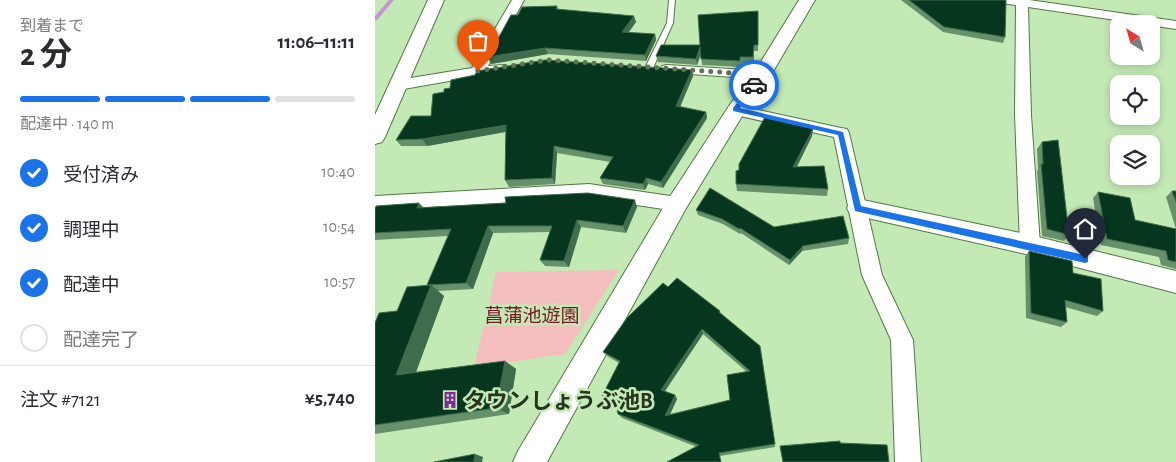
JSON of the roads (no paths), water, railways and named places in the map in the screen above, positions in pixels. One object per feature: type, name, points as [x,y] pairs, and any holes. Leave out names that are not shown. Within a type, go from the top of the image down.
[{"type":"street","points":[[375,137],[436,0]]},
{"type":"street","points":[[478,71],[519,0]]},
{"type":"street","points":[[529,462],[677,204],[736,110],[762,75],[807,0]]},
{"type":"street","points":[[1004,0],[1022,1],[1176,25]]},
{"type":"street","points":[[1022,1],[1023,115],[1030,246]]},
{"type":"street","points":[[398,85],[513,66]]},
{"type":"street","points":[[631,67],[762,75]]},
{"type":"street","points":[[736,110],[841,133],[873,275],[902,340],[908,462]]},
{"type":"street","points":[[375,203],[589,191],[677,204]]},
{"type":"street","points":[[858,208],[1030,246],[1176,282]]},
{"type":"lane","points":[[649,68],[670,23],[672,0]]},
{"type":"waterway","points":[[375,19],[392,0]]},
{"type":"place","name":"タウンしょうぶ池B","points":[[450,400]]},
{"type":"park label","name":"菖蒲池遊園","points":[[532,315]]}]
